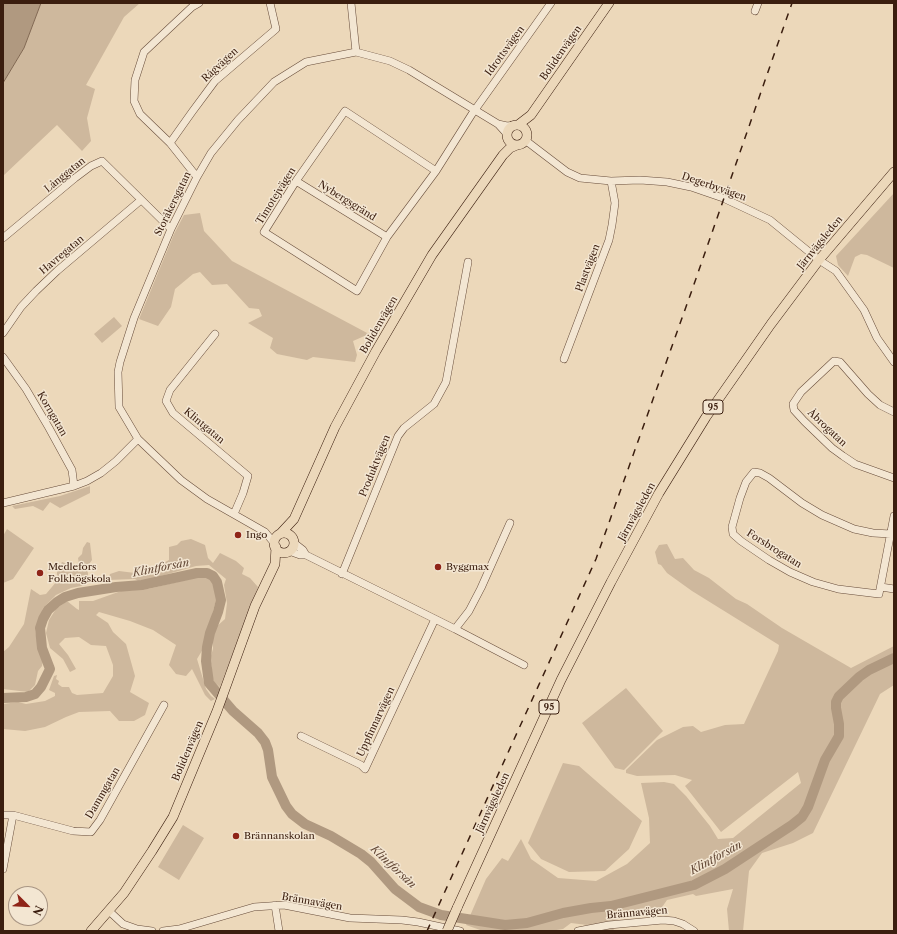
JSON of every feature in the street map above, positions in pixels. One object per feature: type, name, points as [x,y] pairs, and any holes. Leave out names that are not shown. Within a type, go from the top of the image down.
[{"type":"main road","name":"Bolidenvägen","points":[[526,131],[531,115],[610,3]]},
{"type":"main road","name":"Bolidenvägen","points":[[517,125],[531,115]]},
{"type":"main road","points":[[517,125],[524,128],[526,131],[527,134],[521,143],[511,143],[507,136],[509,128],[517,125]]},
{"type":"main road","name":"Bolidenvägen","points":[[502,155],[507,136]]},
{"type":"main road","name":"Bolidenvägen","points":[[92,931],[124,893],[173,817],[217,712],[256,606],[275,564],[291,546],[294,519],[335,427],[376,351],[432,255],[502,155],[510,148],[521,143]]},
{"type":"main road","name":"Järnvägsleden","points":[[447,931],[561,680],[610,582],[659,493],[718,399],[771,324],[819,260],[894,172]]},
{"type":"main road","name":"Bolidenvägen","points":[[275,564],[276,538],[294,519]]},
{"type":"main road","points":[[275,546],[281,552],[291,546],[286,533],[280,534]]},
{"type":"street","points":[[196,177],[170,143],[140,114],[134,101],[135,80],[144,52],[192,7],[199,3]]},
{"type":"street","name":"Rågvägen","points":[[170,143],[215,81],[276,29],[270,3]]},
{"type":"street","points":[[351,3],[356,52]]},
{"type":"street","name":"Idrottsvägen","points":[[475,110],[551,3]]},
{"type":"street","points":[[755,11],[758,3]]},
{"type":"street","name":"Storåkersgatan","points":[[280,534],[265,532],[207,499],[182,480],[138,439],[119,407],[118,372],[134,318],[171,229],[196,177],[211,153],[242,114],[274,82],[306,62],[356,52],[390,61],[409,70],[498,124],[507,126],[517,125]]},
{"type":"street","name":"Timotejvägen","points":[[436,171],[345,111],[296,181],[264,232],[357,291],[387,237],[436,171],[475,110]]},
{"type":"street","name":"Storåkersgatan","points":[[498,124],[507,136]]},
{"type":"street","name":"Degerbyvägen","points":[[521,143],[567,172],[580,178],[611,181],[640,180],[667,182],[691,187],[723,198],[770,220],[819,260],[836,271],[864,310],[877,338],[894,362]]},
{"type":"street","name":"Långgatan","points":[[3,238],[75,178],[91,166],[102,161],[171,229]]},
{"type":"street","name":"Nybergsgränd","points":[[296,181],[387,237]]},
{"type":"street","name":"Plastvägen","points":[[564,359],[609,240],[614,203],[611,181]]},
{"type":"street","name":"Havregatan","points":[[3,333],[21,307],[36,291],[57,271],[141,200]]},
{"type":"street","name":"Produktvägen","points":[[342,574],[398,436],[404,428],[434,404],[446,382],[468,262]]},
{"type":"street","name":"Klintgatan","points":[[215,334],[170,390],[166,401],[173,413],[248,476],[234,514]]},
{"type":"street","name":"Korngatan","points":[[3,357],[26,390],[49,428],[72,470],[74,486]]},
{"type":"street","name":"Åbrogatan","points":[[894,412],[880,405],[868,394],[840,362],[834,360],[801,392],[793,404],[794,410],[832,448],[855,464],[894,478]]},
{"type":"street","points":[[3,503],[74,486],[101,473],[116,461],[138,439]]},
{"type":"street","name":"Forsbrogatan","points":[[880,591],[838,589],[813,582],[790,572],[741,541],[733,534],[732,527],[746,482],[754,472],[760,473],[769,478],[802,503],[822,515],[854,529],[892,536]]},
{"type":"street","points":[[894,516],[892,536],[880,591],[894,589]]},
{"type":"street","points":[[455,630],[469,611],[481,588],[510,523]]},
{"type":"street","name":"Storåkersgatan","points":[[265,532],[275,546]]},
{"type":"street","points":[[291,546],[300,555],[306,555],[524,665]]},
{"type":"street","name":"Uppfinnarvägen","points":[[301,736],[361,765],[365,769],[435,619]]},
{"type":"street","name":"Dammgatan","points":[[3,815],[13,815],[73,830],[91,832],[100,820],[164,705]]},
{"type":"street","points":[[3,869],[13,815]]},
{"type":"street","points":[[275,905],[279,931]]},
{"type":"street","name":"Brännavägen","points":[[163,931],[185,927],[254,907],[275,905],[305,908],[350,918],[418,922],[460,931]]},
{"type":"street","points":[[109,911],[123,924],[137,930],[152,931]]},
{"type":"street","name":"Brännavägen","points":[[578,931],[609,925],[663,920],[683,924],[694,931]]},
{"type":"shaded area","points":[[3,3],[41,3],[24,48],[3,83]]},
{"type":"shaded area","points":[[41,3],[140,3],[124,17],[86,85],[95,89],[87,118],[91,141],[82,151],[57,125],[3,176],[3,83],[24,48]]},
{"type":"shaded area","points":[[894,193],[894,268],[867,255],[861,254],[855,257],[848,276],[838,265],[836,256]]},
{"type":"shaded area","points":[[200,213],[204,231],[232,261],[369,334],[353,341],[357,355],[355,362],[313,357],[307,360],[277,354],[270,348],[273,338],[248,323],[262,316],[259,309],[249,308],[227,284],[212,285],[200,272],[193,274],[175,289],[171,307],[158,326],[139,319],[174,234],[184,215]]},
{"type":"shaded area","points":[[114,317],[122,326],[102,343],[94,334]]},
{"type":"shaded area","points":[[90,486],[90,493],[60,508],[50,502],[43,511],[33,506],[15,509],[12,506],[60,496]]},
{"type":"shaded area","points":[[7,529],[34,548],[13,579],[3,583],[3,536]]},
{"type":"shaded area","points":[[191,539],[205,545],[208,558],[213,563],[220,553],[236,561],[244,568],[242,574],[250,578],[258,587],[220,687],[214,682],[211,673],[212,668],[210,659],[213,649],[213,635],[216,627],[225,619],[227,603],[224,585],[226,579],[209,565],[196,566],[140,582],[135,579],[108,580],[110,574],[119,571],[143,574],[169,560],[169,547],[177,545],[181,541]]},
{"type":"shaded area","points":[[87,542],[90,543],[92,560],[87,567],[88,574],[86,585],[71,588],[56,595],[43,608],[39,626],[35,630],[38,646],[43,659],[42,666],[38,671],[35,685],[28,692],[3,689],[3,652],[9,647],[24,624],[31,589],[40,595],[46,594],[57,581],[57,570],[62,562],[70,565],[79,564],[78,558],[82,554],[83,548]]},
{"type":"shaded area","points":[[667,544],[675,559],[683,558],[694,570],[709,578],[736,599],[747,604],[782,628],[851,668],[894,646],[894,685],[880,694],[813,833],[793,843],[762,853],[749,871],[743,931],[729,931],[727,909],[733,889],[696,896],[693,894],[667,900],[660,910],[626,915],[612,922],[614,931],[601,931],[599,924],[587,925],[571,923],[563,929],[550,931],[483,931],[466,925],[486,879],[502,858],[508,861],[521,839],[531,859],[558,878],[596,881],[627,864],[650,843],[649,818],[641,783],[664,782],[674,784],[686,796],[710,826],[718,839],[733,838],[801,783],[798,772],[721,832],[685,786],[692,780],[675,775],[637,776],[626,773],[626,770],[657,740],[683,727],[693,726],[701,732],[725,725],[744,724],[778,651],[779,645],[692,591],[667,573],[661,565],[658,564],[655,552],[659,545]]},
{"type":"shaded area","points":[[203,576],[212,579],[216,588],[216,600],[203,649],[197,659],[206,689],[215,699],[211,701],[205,695],[192,669],[186,676],[176,674],[169,665],[176,645],[153,630],[130,621],[99,612],[96,615],[108,623],[113,632],[126,644],[135,676],[130,692],[149,703],[145,715],[134,721],[119,721],[110,711],[79,712],[45,727],[25,731],[3,729],[3,704],[18,702],[26,704],[45,701],[55,696],[55,693],[49,690],[54,676],[57,675],[56,679],[59,681],[58,684],[62,687],[69,687],[72,693],[77,695],[103,693],[113,676],[113,665],[106,646],[91,645],[79,637],[65,638],[59,644],[68,655],[76,669],[70,672],[63,659],[50,648],[46,633],[49,620],[56,609],[67,601],[79,610],[79,601],[93,601],[121,591],[148,589]]},
{"type":"shaded area","points":[[626,688],[663,731],[624,770],[615,768],[582,723]]},
{"type":"shaded area","points":[[563,763],[579,766],[642,821],[629,849],[605,871],[569,872],[541,859],[528,843]]},
{"type":"shaded area","points":[[183,825],[204,838],[179,880],[158,867]]},
{"type":"waterway","name":"Klintforsån","points":[[3,698],[26,697],[35,694],[41,687],[50,669],[42,648],[40,628],[48,610],[65,597],[78,593],[116,587],[142,585],[197,573],[207,573],[213,576],[217,582],[221,600],[207,647],[206,661],[209,683],[233,711],[258,733],[265,742],[268,750],[272,777],[286,806],[292,814],[305,824],[331,836],[361,854],[371,862],[395,889],[419,907],[441,915],[505,925],[527,923],[563,913],[611,906],[694,885],[725,869],[792,825],[802,817],[808,807],[825,760],[839,736],[839,724],[836,708],[836,702],[839,696],[859,677],[869,670],[894,658]]},
{"type":"railway","points":[[427,931],[596,559],[792,3]]},
{"type":"place","name":"Ingo","points":[[238,535]]},
{"type":"place","name":"Byggmax","points":[[438,567]]},
{"type":"place","name":"Medlefors Folkhögskola","points":[[40,573]]},
{"type":"place","name":"Brännanskolan","points":[[236,836]]}]
